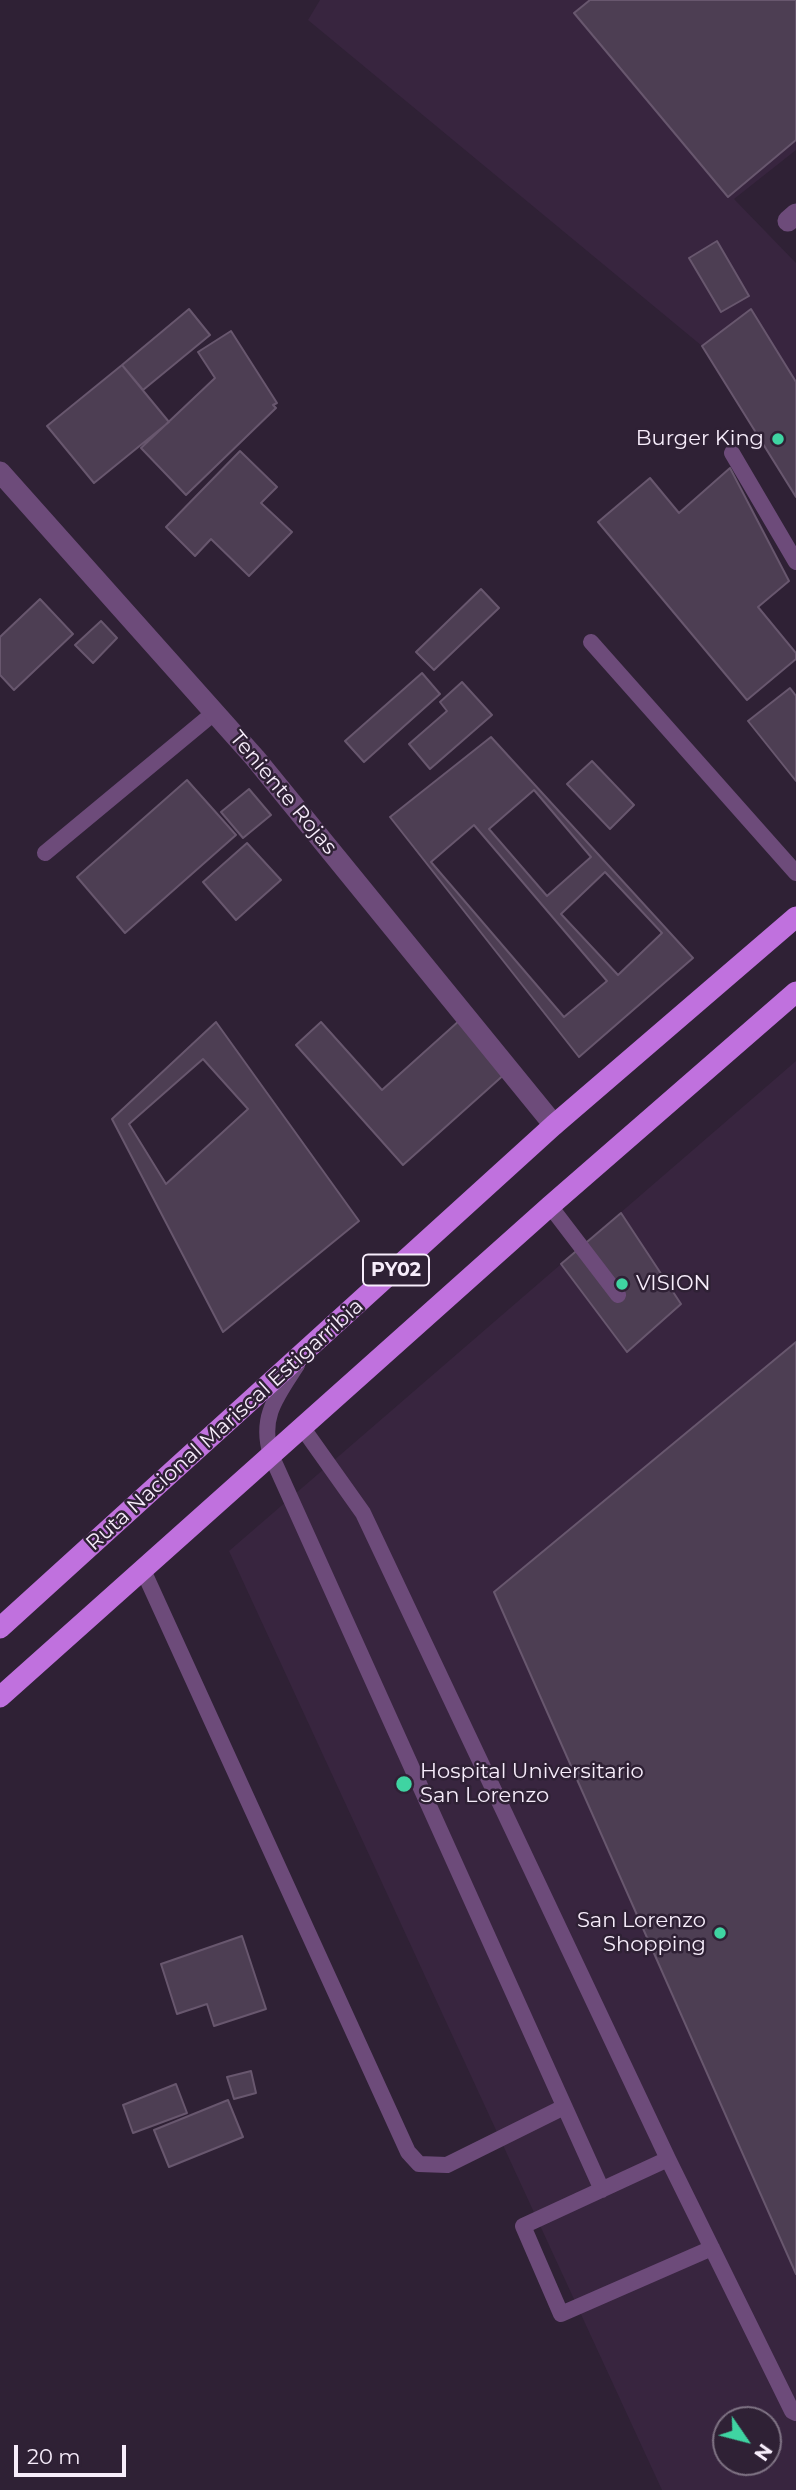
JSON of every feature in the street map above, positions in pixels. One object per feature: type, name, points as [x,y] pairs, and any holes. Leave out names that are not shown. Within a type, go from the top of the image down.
[{"type":"highway","name":"Ruta Nacional Mariscal Estigarribia","points":[[0,1628],[554,1125],[796,917]]},
{"type":"highway","name":"PY02","points":[[0,1697],[550,1206],[796,992]]},
{"type":"street","name":"Teniente Rojas","points":[[0,472],[255,758],[554,1125]]},
{"type":"lane","points":[[733,453],[796,562]]},
{"type":"lane","points":[[591,642],[796,873]]},
{"type":"lane","points":[[45,853],[215,712]]},
{"type":"lane","points":[[550,1206],[618,1296]]},
{"type":"lane","points":[[306,1351],[273,1402],[265,1435],[271,1455],[602,2190]]},
{"type":"lane","points":[[302,1427],[362,1513],[667,2159],[792,2411],[796,2413]]},
{"type":"lane","points":[[143,1570],[408,2152],[419,2164],[447,2165],[564,2107]]},
{"type":"lane","points":[[667,2159],[523,2226],[561,2314],[712,2248]]},
{"type":"shaded area","points":[[320,0],[796,0],[796,150],[734,199],[796,263],[796,461],[702,346],[308,20]]},
{"type":"shaded area","name":"San Lorenzo Shopping","points":[[796,1061],[796,2490],[662,2490],[229,1551]]},
{"type":"building","points":[[590,0],[796,0],[796,140],[728,197],[574,13]]},
{"type":"building","points":[[717,241],[749,296],[721,312],[689,258]]},
{"type":"building","points":[[189,309],[210,335],[143,390],[122,365]]},
{"type":"building","name":"Burger King","points":[[751,309],[796,382],[796,497],[702,346]]},
{"type":"building","points":[[231,331],[277,403],[273,405],[276,408],[186,495],[141,448],[215,378],[198,352]]},
{"type":"building","points":[[122,365],[169,422],[94,483],[47,426]]},
{"type":"building","points":[[240,451],[277,487],[261,503],[292,532],[249,576],[211,539],[195,556],[166,527]]},
{"type":"building","points":[[730,468],[789,581],[758,607],[796,653],[796,659],[747,700],[598,522],[650,478],[679,513]]},
{"type":"building","points":[[481,589],[499,608],[434,670],[416,652]]},
{"type":"building","points":[[40,599],[73,634],[14,690],[0,675],[0,637]]},
{"type":"building","points":[[101,621],[117,638],[93,663],[75,645]]},
{"type":"building","points":[[422,673],[440,694],[364,762],[345,741]]},
{"type":"building","points":[[462,682],[492,715],[430,769],[409,744],[447,711],[440,702]]},
{"type":"building","points":[[790,688],[796,696],[796,781],[748,721]]},
{"type":"building","points":[[491,737],[693,958],[579,1057],[390,817]]},
{"type":"building","points":[[592,761],[634,805],[610,829],[567,784]]},
{"type":"building","points":[[187,780],[236,835],[125,933],[77,877]]},
{"type":"building","points":[[249,789],[271,815],[243,838],[221,812]]},
{"type":"building","points":[[534,790],[591,857],[547,896],[489,829]]},
{"type":"building","points":[[474,825],[607,981],[564,1017],[431,862]]},
{"type":"building","points":[[247,843],[281,880],[236,920],[203,882]]},
{"type":"building","points":[[605,872],[662,933],[618,975],[561,914]]},
{"type":"building","points":[[460,1020],[507,1072],[403,1165],[296,1045],[321,1022],[382,1090]]},
{"type":"building","points":[[216,1022],[359,1221],[223,1332],[112,1119]]},
{"type":"building","points":[[203,1059],[248,1109],[166,1184],[129,1124]]},
{"type":"building","name":"VISION","points":[[621,1213],[681,1304],[627,1352],[561,1264]]},
{"type":"building","name":"San Lorenzo Shopping","points":[[796,1342],[796,2274],[494,1592]]},
{"type":"building","points":[[242,1936],[266,2009],[214,2026],[207,2004],[177,2014],[161,1964]]},
{"type":"building","points":[[251,2071],[256,2093],[234,2099],[227,2077]]},
{"type":"building","points":[[176,2084],[187,2113],[133,2133],[123,2105]]},
{"type":"building","points":[[228,2100],[243,2137],[169,2167],[154,2130]]},
{"type":"place","name":"Burger King","points":[[778,439]]},
{"type":"place","name":"VISION","points":[[622,1284]]},
{"type":"place","name":"Hospital Universitario San Lorenzo","points":[[404,1784]]},
{"type":"place","name":"San Lorenzo Shopping","points":[[720,1933]]}]
